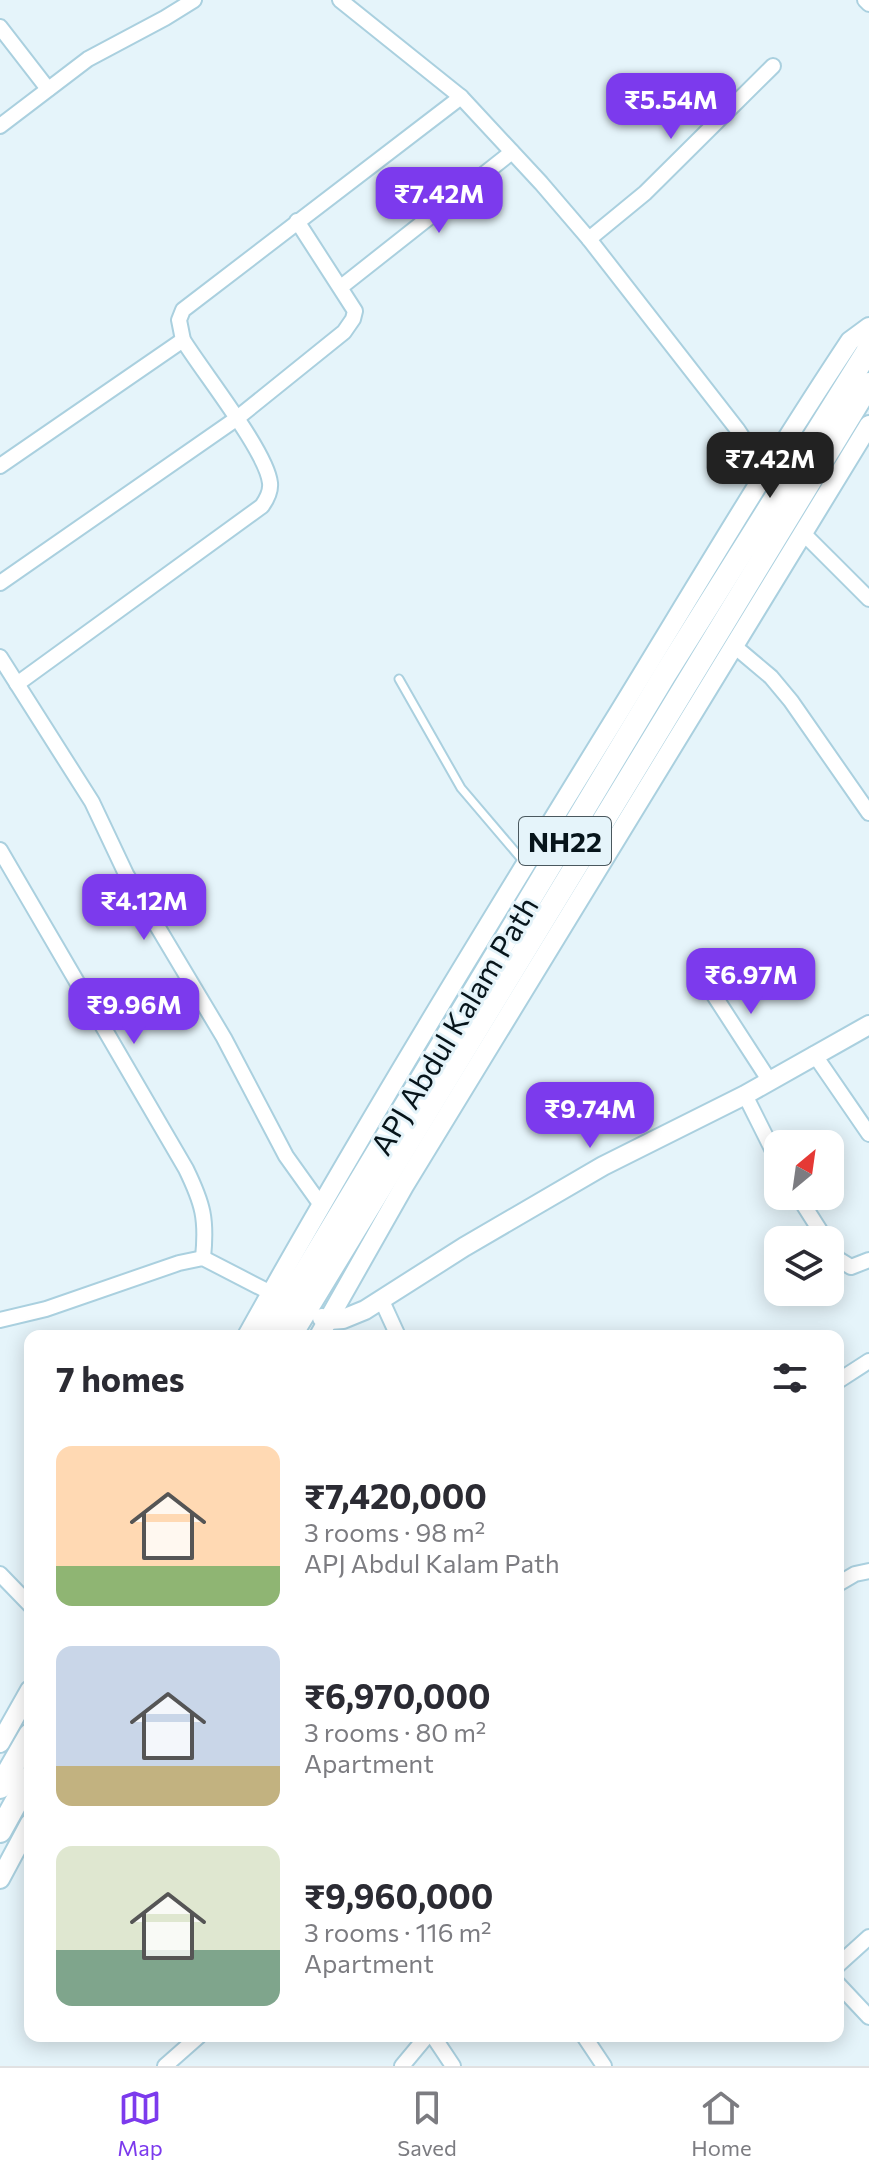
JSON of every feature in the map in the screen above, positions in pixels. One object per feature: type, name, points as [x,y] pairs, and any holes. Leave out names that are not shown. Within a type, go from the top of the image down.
[{"type":"highway","name":"APJ Abdul Kalam Path","points":[[271,1330],[733,566],[869,349]]},
{"type":"highway","name":"APJ Abdul Kalam Path","points":[[782,486],[869,384]]},
{"type":"highway","name":"APJ Abdul Kalam Path","points":[[288,1302],[290,1330]]},
{"type":"highway","points":[[0,1787],[24,1745]]},
{"type":"highway","points":[[0,1831],[24,1788]]},
{"type":"street","points":[[0,126],[88,59],[194,0]]},
{"type":"street","points":[[340,0],[358,5],[393,40],[461,97],[512,152],[589,239],[782,486]]},
{"type":"street","points":[[0,27],[48,89]]},
{"type":"street","points":[[589,239],[645,193],[773,66]]},
{"type":"street","points":[[17,684],[262,506],[270,492],[270,480],[236,419],[183,340],[179,320],[183,310],[461,97]]},
{"type":"street","points":[[341,287],[512,152]]},
{"type":"street","points":[[0,583],[236,419],[344,332],[355,311],[297,221]]},
{"type":"street","name":"NH22","points":[[254,1330],[288,1302],[321,1205],[525,864],[733,566],[782,486],[850,341],[869,327]]},
{"type":"street","points":[[0,466],[183,340]]},
{"type":"street","name":"NH22","points":[[324,1328],[404,1186],[869,425]]},
{"type":"street","points":[[803,533],[869,599]]},
{"type":"street","points":[[733,645],[771,677],[791,701],[869,813]]},
{"type":"street","points":[[0,657],[92,802],[126,874],[224,1038],[286,1156],[321,1205]]},
{"type":"street","points":[[0,850],[202,1200],[205,1222],[203,1258]]},
{"type":"street","points":[[699,972],[769,1080]]},
{"type":"street","points":[[0,1320],[46,1309],[179,1263],[203,1258],[288,1302],[324,1328],[382,1301],[464,1247],[603,1166],[745,1095],[869,1025]]},
{"type":"street","points":[[814,1054],[869,1134]]},
{"type":"street","points":[[745,1095],[764,1133]]},
{"type":"street","points":[[844,1263],[851,1267],[869,1260]]},
{"type":"street","points":[[382,1301],[395,1330]]},
{"type":"street","points":[[844,1377],[869,1361]]},
{"type":"street","points":[[844,1580],[869,1571]]},
{"type":"street","points":[[0,1574],[24,1599]]},
{"type":"street","points":[[0,1743],[24,1701]]},
{"type":"street","points":[[0,1879],[24,1834]]},
{"type":"street","points":[[844,1960],[869,1937]]},
{"type":"street","points":[[844,1990],[869,2017]]},
{"type":"street","points":[[165,2066],[192,2042]]},
{"type":"street","points":[[402,2066],[424,2042]]},
{"type":"street","points":[[435,2042],[453,2066]]},
{"type":"street","points":[[588,2042],[604,2066]]},
{"type":"lane","points":[[399,679],[461,788],[525,864]]}]
